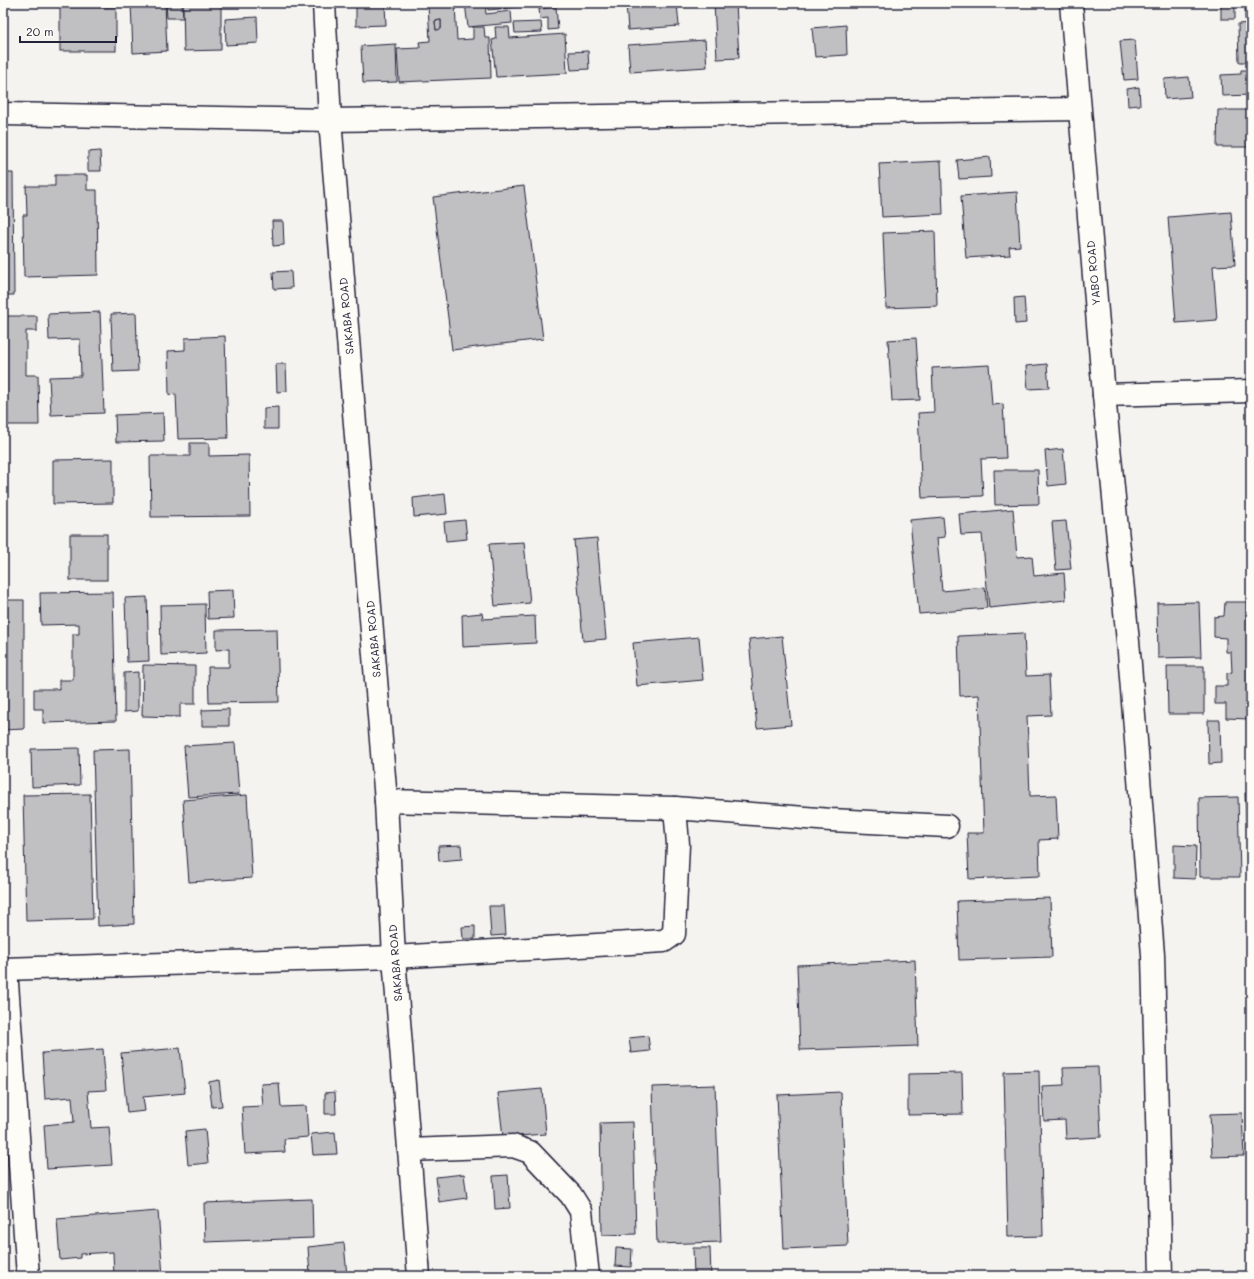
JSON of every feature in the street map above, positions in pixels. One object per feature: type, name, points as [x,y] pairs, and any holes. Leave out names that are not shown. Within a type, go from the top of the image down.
[{"type":"street","name":"SAKABA ROAD","points":[[324,3],[330,120],[386,801],[394,958],[419,1276]]},
{"type":"street","name":"YABO ROAD","points":[[1071,3],[1104,395],[1129,652],[1153,955],[1161,1276]]},
{"type":"street","points":[[3,114],[330,120],[1079,109]]},
{"type":"street","points":[[1104,395],[1251,391]]},
{"type":"street","points":[[386,801],[675,808],[831,820],[947,826]]},
{"type":"street","points":[[28,1276],[5,969],[394,958],[664,941],[674,934],[678,844],[675,808]]},
{"type":"street","points":[[409,1150],[513,1146],[530,1152],[571,1194],[581,1210],[588,1276]]},
{"type":"building","points":[[131,3],[165,3],[167,51],[133,53]]},
{"type":"building","points":[[166,3],[182,3],[183,18],[167,18]]},
{"type":"building","points":[[183,3],[221,3],[221,50],[184,51]]},
{"type":"building","points":[[356,3],[371,3],[371,6],[385,5],[386,25],[356,26]]},
{"type":"building","points":[[465,3],[485,3],[486,14],[511,11],[512,23],[468,27]]},
{"type":"building","points":[[487,3],[554,3],[554,4],[488,10]]},
{"type":"building","points":[[626,3],[677,3],[679,26],[628,30]]},
{"type":"building","points":[[714,3],[736,3],[739,58],[717,59]]},
{"type":"building","points":[[1183,3],[1183,4],[1162,4]]},
{"type":"building","points":[[1235,3],[1235,19],[1221,19],[1221,4]]},
{"type":"building","points":[[1245,3],[1251,3],[1251,19],[1245,19]]},
{"type":"building","points":[[455,5],[457,40],[473,39],[473,27],[484,27],[485,38],[490,38],[491,78],[399,82],[397,49],[420,48],[419,42],[430,41],[428,6]],"holes":[[[441,20],[441,29],[436,30],[435,21]]]},
{"type":"building","points":[[60,7],[116,7],[116,51],[60,51]]},
{"type":"building","points":[[556,7],[558,29],[548,30],[548,18],[540,19],[539,9]]},
{"type":"building","points":[[257,17],[258,43],[226,45],[225,19]]},
{"type":"building","points":[[441,20],[441,29],[436,30],[435,21]]},
{"type":"building","points":[[541,22],[542,32],[515,33],[514,23]]},
{"type":"building","points":[[1251,23],[1251,62],[1239,62],[1238,24]]},
{"type":"building","points":[[846,25],[847,55],[815,57],[812,28]]},
{"type":"building","points":[[495,27],[509,27],[510,38],[565,34],[567,73],[496,77],[492,40],[496,39]]},
{"type":"building","points":[[705,40],[707,67],[630,72],[628,45]]},
{"type":"building","points":[[1135,40],[1138,79],[1124,80],[1120,41]]},
{"type":"building","points":[[396,44],[397,82],[363,83],[361,46]]},
{"type":"building","points":[[588,51],[589,69],[571,70],[569,52]]},
{"type":"building","points":[[1241,70],[1251,70],[1251,95],[1222,96],[1221,75],[1241,74]]},
{"type":"building","points":[[1189,77],[1191,97],[1165,99],[1164,79]]},
{"type":"building","points":[[1139,87],[1140,105],[1128,106],[1127,89]]},
{"type":"building","points":[[1218,110],[1251,110],[1251,147],[1217,147]]},
{"type":"building","points":[[100,151],[101,171],[88,171],[88,152]]},
{"type":"building","points":[[990,157],[991,177],[959,179],[957,160]]},
{"type":"building","points":[[941,161],[943,214],[882,217],[879,164]]},
{"type":"building","points":[[3,173],[13,173],[14,295],[3,295]]},
{"type":"building","points":[[55,175],[87,175],[87,190],[97,190],[98,275],[24,277],[23,215],[27,215],[26,186],[55,186]]},
{"type":"building","points":[[524,186],[543,339],[452,350],[433,197]]},
{"type":"building","points":[[1017,192],[1020,246],[1009,247],[1010,255],[966,258],[961,196]]},
{"type":"building","points":[[1231,212],[1235,265],[1213,266],[1217,320],[1176,323],[1168,217]]},
{"type":"building","points":[[272,221],[283,221],[284,245],[273,246]]},
{"type":"building","points":[[935,231],[937,306],[886,308],[883,233]]},
{"type":"building","points":[[291,271],[292,288],[274,289],[273,272]]},
{"type":"building","points":[[1024,297],[1026,323],[1015,324],[1014,298]]},
{"type":"building","points":[[100,312],[104,413],[51,415],[49,377],[81,376],[80,339],[49,340],[48,314]]},
{"type":"building","points":[[136,313],[138,371],[113,372],[111,314]]},
{"type":"building","points":[[3,316],[37,316],[37,331],[26,331],[26,375],[38,375],[39,425],[3,425]]},
{"type":"building","points":[[225,336],[228,438],[178,439],[176,394],[169,395],[168,351],[185,350],[185,338]]},
{"type":"building","points":[[916,338],[920,400],[892,401],[888,340]]},
{"type":"building","points":[[276,364],[286,364],[287,391],[277,392]]},
{"type":"building","points":[[1047,364],[1049,388],[1028,389],[1026,366]]},
{"type":"building","points":[[989,365],[992,405],[1003,404],[1006,458],[981,459],[983,496],[922,498],[918,413],[934,412],[932,368]]},
{"type":"building","points":[[278,407],[278,429],[264,429],[264,408]]},
{"type":"building","points":[[163,413],[164,441],[116,442],[115,415]]},
{"type":"building","points":[[190,443],[209,443],[209,456],[249,455],[250,516],[151,517],[150,456],[190,456]]},
{"type":"building","points":[[1063,449],[1066,484],[1048,486],[1045,451]]},
{"type":"building","points":[[113,459],[113,503],[53,504],[53,460]]},
{"type":"building","points":[[994,470],[1038,470],[1039,504],[995,505]]},
{"type":"building","points":[[445,494],[447,514],[414,517],[413,498]]},
{"type":"building","points":[[1013,509],[1017,557],[1032,556],[1034,576],[1064,573],[1066,600],[989,608],[982,534],[961,535],[959,514]]},
{"type":"building","points":[[943,517],[945,537],[937,538],[942,591],[985,587],[987,608],[919,614],[910,520]]},
{"type":"building","points":[[465,520],[467,539],[446,541],[444,522]]},
{"type":"building","points":[[1066,521],[1071,569],[1056,570],[1052,522]]},
{"type":"building","points":[[70,534],[107,534],[107,580],[70,580]]},
{"type":"building","points":[[597,538],[606,639],[583,641],[574,540]]},
{"type":"building","points":[[524,542],[530,603],[495,606],[489,544]]},
{"type":"building","points":[[233,590],[234,618],[208,619],[207,591]]},
{"type":"building","points":[[113,592],[116,721],[43,723],[43,709],[34,709],[34,689],[59,689],[59,680],[73,680],[73,634],[79,634],[79,624],[41,625],[40,593]]},
{"type":"building","points":[[147,597],[149,661],[127,662],[125,598]]},
{"type":"building","points":[[3,600],[24,600],[24,729],[3,730]]},
{"type":"building","points":[[1199,602],[1201,657],[1158,658],[1157,603]]},
{"type":"building","points":[[1225,602],[1248,602],[1248,620],[1251,620],[1251,705],[1247,705],[1248,719],[1226,718],[1226,704],[1215,704],[1215,686],[1227,686],[1227,673],[1232,672],[1231,652],[1226,652],[1226,638],[1214,637],[1214,617],[1224,616]]},
{"type":"building","points":[[205,604],[206,653],[161,655],[160,605]]},
{"type":"building","points":[[482,613],[483,619],[535,616],[536,643],[463,647],[462,615]]},
{"type":"building","points":[[277,629],[279,702],[209,703],[208,667],[229,667],[229,649],[216,650],[216,630]]},
{"type":"building","points":[[1024,633],[1026,676],[1049,675],[1051,715],[1027,716],[1030,796],[1056,795],[1058,839],[1039,840],[1040,876],[969,879],[967,833],[984,833],[979,695],[960,696],[958,636]]},
{"type":"building","points":[[782,636],[791,725],[757,728],[749,639]]},
{"type":"building","points":[[699,637],[703,680],[637,686],[633,643]]},
{"type":"building","points":[[143,665],[195,666],[195,704],[180,704],[180,717],[142,716]]},
{"type":"building","points":[[1167,666],[1204,666],[1204,714],[1168,714]]},
{"type":"building","points":[[138,672],[138,711],[124,712],[124,673]]},
{"type":"building","points":[[229,709],[229,726],[202,726],[202,710]]},
{"type":"building","points":[[1208,720],[1220,720],[1221,763],[1209,764]]},
{"type":"building","points":[[235,743],[239,794],[188,797],[184,746]]},
{"type":"building","points":[[79,748],[80,785],[32,787],[31,749]]},
{"type":"building","points":[[130,749],[134,924],[98,926],[93,750]]},
{"type":"building","points":[[1245,793],[1251,793],[1251,821],[1246,821]]},
{"type":"building","points":[[90,794],[93,919],[26,921],[23,795]]},
{"type":"building","points":[[247,795],[252,878],[189,882],[183,800]]},
{"type":"building","points":[[1238,797],[1240,877],[1200,877],[1199,798]]},
{"type":"building","points":[[461,845],[462,859],[439,861],[438,846]]},
{"type":"building","points":[[1174,845],[1196,846],[1195,879],[1174,878]]},
{"type":"building","points":[[1050,898],[1052,957],[959,960],[957,901]]},
{"type":"building","points":[[489,906],[504,906],[506,935],[491,936]]},
{"type":"building","points":[[475,926],[475,939],[463,939],[462,927]]},
{"type":"building","points":[[915,960],[918,1046],[800,1050],[797,965]]},
{"type":"building","points":[[648,1036],[650,1051],[631,1053],[629,1038]]},
{"type":"building","points":[[180,1048],[185,1093],[143,1097],[145,1111],[127,1113],[121,1053]]},
{"type":"building","points":[[103,1049],[106,1090],[88,1091],[91,1128],[109,1127],[112,1165],[47,1169],[44,1125],[74,1122],[72,1097],[45,1099],[42,1053]]},
{"type":"building","points":[[1098,1067],[1101,1137],[1066,1139],[1065,1120],[1044,1121],[1042,1086],[1064,1085],[1063,1068]]},
{"type":"building","points":[[1039,1071],[1043,1236],[1008,1237],[1004,1072]]},
{"type":"building","points":[[962,1073],[963,1114],[908,1115],[908,1074]]},
{"type":"building","points":[[219,1080],[222,1106],[212,1107],[209,1082]]},
{"type":"building","points":[[279,1083],[281,1107],[306,1106],[308,1137],[284,1139],[285,1152],[245,1154],[242,1107],[263,1106],[261,1084]]},
{"type":"building","points":[[715,1085],[721,1242],[657,1244],[652,1087]]},
{"type":"building","points":[[542,1089],[546,1134],[503,1137],[498,1093]]},
{"type":"building","points":[[335,1092],[336,1114],[325,1114],[325,1093]]},
{"type":"building","points":[[841,1092],[848,1246],[784,1249],[777,1095]]},
{"type":"building","points":[[1242,1113],[1244,1156],[1212,1157],[1210,1114]]},
{"type":"building","points":[[633,1122],[636,1234],[602,1235],[600,1123]]},
{"type":"building","points":[[205,1129],[208,1163],[188,1165],[185,1131]]},
{"type":"building","points":[[335,1132],[337,1154],[313,1155],[311,1134]]},
{"type":"building","points":[[464,1174],[467,1198],[439,1202],[436,1177]]},
{"type":"building","points":[[508,1175],[510,1208],[495,1209],[493,1176]]},
{"type":"building","points":[[312,1199],[313,1238],[205,1242],[204,1203]]},
{"type":"building","points":[[158,1211],[163,1276],[114,1276],[113,1252],[80,1254],[80,1258],[60,1260],[57,1219]]},
{"type":"building","points":[[344,1243],[347,1276],[310,1276],[308,1247]]},
{"type":"building","points":[[616,1248],[632,1249],[631,1267],[615,1266]]},
{"type":"building","points":[[693,1248],[710,1248],[711,1276],[694,1276]]}]
